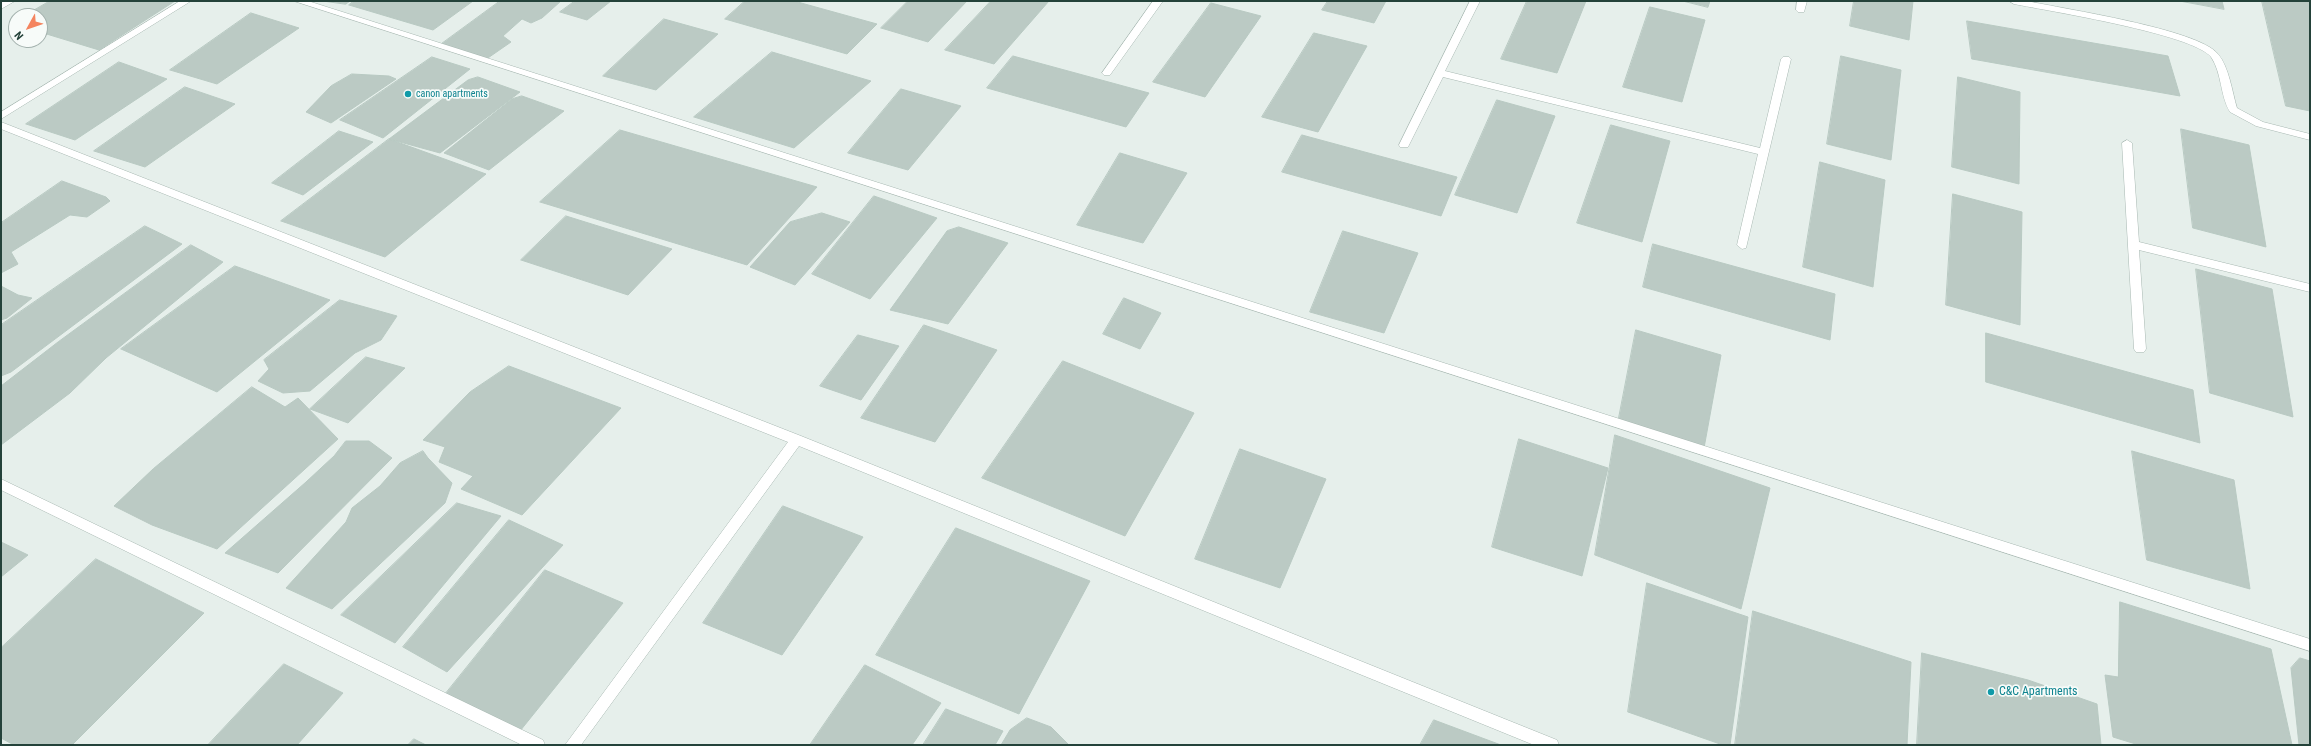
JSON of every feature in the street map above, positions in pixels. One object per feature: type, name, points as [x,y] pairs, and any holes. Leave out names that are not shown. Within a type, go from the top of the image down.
[{"type":"street","points":[[1,6],[10,1]]},
{"type":"street","points":[[1,116],[186,1]]},
{"type":"street","points":[[299,1],[2310,645]]},
{"type":"street","points":[[1107,73],[1158,1]]},
{"type":"street","points":[[1404,145],[1475,1]]},
{"type":"street","points":[[2014,1],[2144,28],[2190,40],[2214,55],[2219,64],[2234,110],[2260,124],[2310,136]]},
{"type":"street","points":[[1742,245],[1786,59]]},
{"type":"street","points":[[1440,73],[1764,152]]},
{"type":"street","points":[[1,125],[797,440],[1552,745]]},
{"type":"street","points":[[2127,143],[2140,349]]},
{"type":"street","points":[[2134,245],[2310,288]]},
{"type":"street","points":[[572,745],[797,440]]},
{"type":"street","points":[[1,484],[538,745]]},
{"type":"building","points":[[50,1],[175,1],[99,50],[48,34],[48,8],[38,8]]},
{"type":"building","points":[[323,1],[350,1],[346,4]]},
{"type":"building","points":[[354,1],[473,1],[433,30],[349,5]]},
{"type":"building","points":[[500,1],[561,1],[542,18],[531,23],[522,19],[503,36],[511,42],[485,60],[440,45]]},
{"type":"building","points":[[575,1],[611,1],[587,20],[560,12]]},
{"type":"building","points":[[745,1],[794,1],[877,24],[847,54],[725,19]]},
{"type":"building","points":[[908,1],[967,1],[928,42],[881,28]]},
{"type":"building","points":[[991,1],[1049,1],[994,64],[945,50]]},
{"type":"building","points":[[1328,1],[1386,1],[1374,23],[1322,10]]},
{"type":"building","points":[[1527,1],[1586,1],[1557,73],[1501,59]]},
{"type":"building","points":[[1683,1],[1710,1],[1708,7]]},
{"type":"building","points":[[1854,1],[1913,1],[1909,40],[1850,26]]},
{"type":"building","points":[[2180,1],[2222,1],[2224,9]]},
{"type":"building","points":[[2262,1],[2310,1],[2310,111],[2286,106]]},
{"type":"building","points":[[1211,3],[1261,16],[1205,97],[1153,82]]},
{"type":"building","points":[[1650,7],[1705,20],[1682,102],[1623,87]]},
{"type":"building","points":[[251,13],[299,28],[217,84],[170,70]]},
{"type":"building","points":[[664,19],[718,34],[656,90],[603,76]]},
{"type":"building","points":[[1967,21],[2168,56],[2180,96],[1972,59]]},
{"type":"building","points":[[1314,33],[1367,46],[1318,132],[1262,117]]},
{"type":"building","points":[[772,52],[871,81],[794,148],[694,117]]},
{"type":"building","points":[[1013,56],[1149,93],[1126,127],[987,88]]},
{"type":"building","points":[[1841,56],[1901,70],[1891,160],[1827,144]]},
{"type":"building","name":"canon apartments","points":[[432,57],[470,69],[383,138],[340,120]]},
{"type":"building","points":[[119,62],[167,79],[75,140],[26,124]]},
{"type":"building","points":[[352,74],[389,76],[396,79],[331,123],[306,112],[331,86]]},
{"type":"building","points":[[478,77],[520,92],[440,153],[389,139],[468,80]]},
{"type":"building","points":[[1958,77],[2020,92],[2019,184],[1952,167]]},
{"type":"building","points":[[185,87],[235,104],[145,167],[94,151]]},
{"type":"building","points":[[901,89],[961,106],[908,170],[848,153]]},
{"type":"building","points":[[522,96],[564,111],[489,170],[444,153],[512,99]]},
{"type":"building","points":[[1497,100],[1555,116],[1517,213],[1455,195]]},
{"type":"building","points":[[1611,125],[1670,141],[1642,242],[1577,223]]},
{"type":"building","points":[[2181,129],[2249,145],[2266,247],[2193,228]]},
{"type":"building","points":[[620,130],[817,187],[747,265],[540,202]]},
{"type":"building","points":[[339,131],[373,142],[303,195],[272,183]]},
{"type":"building","points":[[1302,135],[1457,177],[1441,216],[1282,172]]},
{"type":"building","points":[[389,139],[486,174],[385,257],[281,221]]},
{"type":"building","points":[[1120,153],[1187,173],[1143,243],[1077,225]]},
{"type":"building","points":[[1820,162],[1885,180],[1873,287],[1803,267]]},
{"type":"building","points":[[62,181],[106,197],[110,201],[87,217],[70,215],[11,252],[18,264],[1,273],[1,223]]},
{"type":"building","points":[[1953,194],[2022,212],[2020,325],[1946,305]]},
{"type":"building","points":[[874,196],[937,218],[870,299],[812,274]]},
{"type":"building","points":[[822,213],[850,222],[795,285],[750,267],[790,222]]},
{"type":"building","points":[[566,216],[672,249],[628,295],[521,260]]},
{"type":"building","points":[[145,226],[182,244],[11,372],[1,376],[1,325]]},
{"type":"building","points":[[959,227],[1008,243],[948,324],[890,310],[947,231]]},
{"type":"building","points":[[1343,231],[1418,253],[1384,333],[1310,312]]},
{"type":"building","points":[[1653,244],[1835,294],[1830,340],[1643,287]]},
{"type":"building","points":[[191,245],[223,262],[106,358],[70,393],[1,445],[1,386],[58,342]]},
{"type":"building","points":[[235,266],[330,300],[217,392],[121,349]]},
{"type":"building","points":[[2196,269],[2272,289],[2293,417],[2210,393]]},
{"type":"building","points":[[1,286],[18,295],[32,298],[7,318],[1,320]]},
{"type":"building","points":[[1124,298],[1161,313],[1140,349],[1103,334]]},
{"type":"building","points":[[340,300],[397,316],[381,340],[355,353],[310,391],[283,393],[258,381],[269,369],[264,360]]},
{"type":"building","points":[[924,325],[997,350],[935,442],[861,418]]},
{"type":"building","points":[[1636,330],[1721,355],[1704,448],[1618,423]]},
{"type":"building","points":[[1986,333],[2193,390],[2200,443],[1986,382]]},
{"type":"building","points":[[858,335],[899,346],[861,400],[820,386]]},
{"type":"building","points":[[366,357],[405,368],[348,423],[310,409]]},
{"type":"building","points":[[1063,361],[1194,413],[1125,536],[982,478]]},
{"type":"building","points":[[509,366],[621,408],[522,515],[461,489],[473,476],[439,462],[445,447],[423,440],[470,392]]},
{"type":"building","points":[[252,387],[285,407],[298,398],[338,439],[217,549],[152,525],[114,506],[153,469]]},
{"type":"building","points":[[1615,435],[1770,488],[1741,609],[1595,555]]},
{"type":"building","points":[[1519,439],[1608,468],[1582,576],[1492,547]]},
{"type":"building","points":[[346,441],[369,441],[392,458],[278,573],[225,553],[306,482],[334,456]]},
{"type":"building","points":[[1240,449],[1326,479],[1280,588],[1195,559]]},
{"type":"building","points":[[423,451],[452,483],[445,503],[332,609],[286,588],[346,522],[352,508],[380,486],[400,463]]},
{"type":"building","points":[[2132,451],[2234,480],[2250,589],[2147,560]]},
{"type":"building","points":[[457,503],[501,516],[395,643],[341,615]]},
{"type":"building","points":[[783,506],[863,537],[782,655],[703,623]]},
{"type":"building","points":[[509,520],[563,545],[447,672],[403,647]]},
{"type":"building","points":[[956,528],[1090,581],[1019,714],[876,655]]},
{"type":"building","points":[[1,542],[28,555],[1,577]]},
{"type":"building","points":[[96,559],[204,613],[72,745],[14,745],[1,738],[1,648]]},
{"type":"building","points":[[545,570],[623,603],[520,731],[443,697]]},
{"type":"building","points":[[1647,583],[1748,617],[1730,745],[1723,745],[1628,712]]},
{"type":"building","points":[[2120,602],[2271,649],[2292,745],[2139,745],[2113,737],[2105,675],[2118,677]]},
{"type":"building","points":[[1753,611],[1911,662],[1907,745],[1735,745]]},
{"type":"building","name":"C&C Apartments","points":[[1922,653],[2028,680],[2097,704],[2101,745],[1917,745]]},
{"type":"building","points":[[2300,658],[2310,661],[2310,745],[2299,745],[2291,668]]},
{"type":"building","points":[[284,664],[343,693],[297,745],[208,745]]},
{"type":"building","points":[[865,665],[941,703],[912,745],[810,745]]},
{"type":"building","points":[[946,709],[1003,731],[995,745],[923,745]]},
{"type":"building","points":[[1027,718],[1051,727],[1069,745],[1001,745],[1010,730]]},
{"type":"building","points":[[1434,720],[1501,745],[1420,745]]},
{"type":"building","points":[[414,739],[426,745],[408,745]]},
{"type":"place","name":"canon apartments","points":[[408,94]]},
{"type":"place","name":"C&C Apartments","points":[[1991,692]]}]
